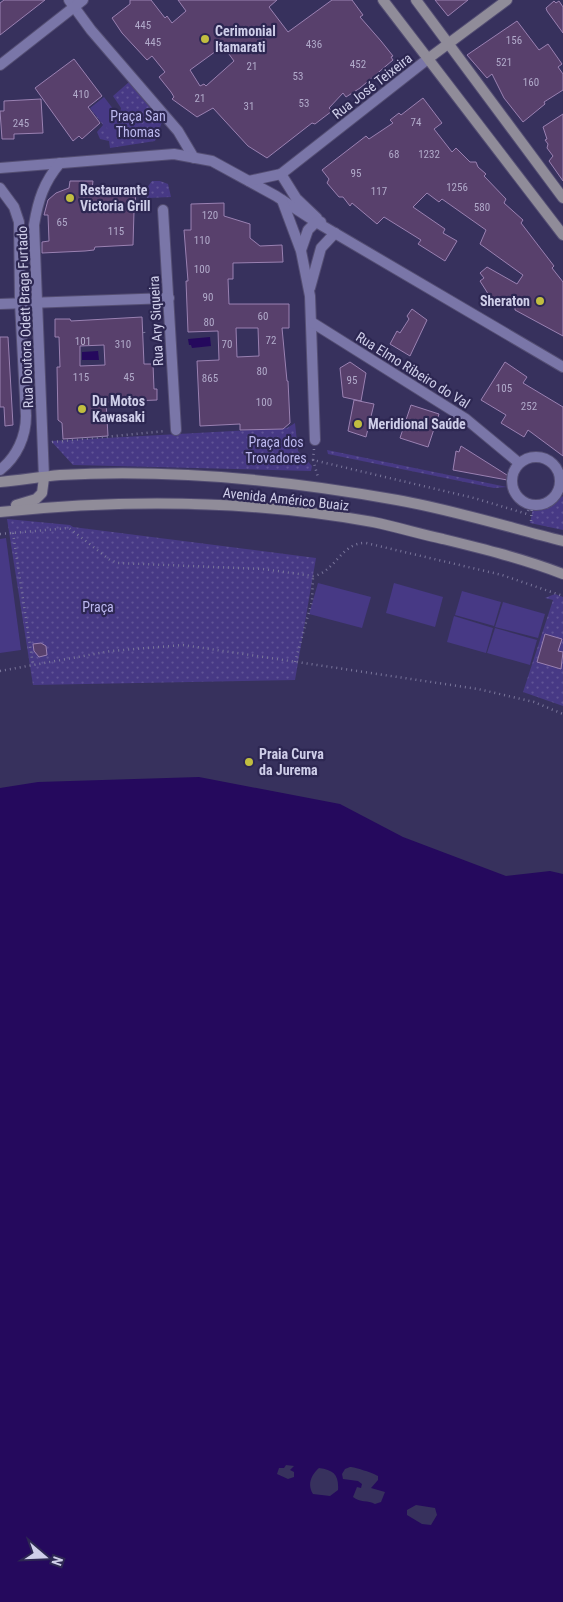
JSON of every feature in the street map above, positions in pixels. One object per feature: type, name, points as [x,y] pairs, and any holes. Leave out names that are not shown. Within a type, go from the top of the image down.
[{"type":"main road","points":[[383,0],[563,235]]},
{"type":"main road","points":[[416,0],[563,198]]},
{"type":"main road","name":"Rua José Teixeira","points":[[429,58],[507,0]]},
{"type":"main road","name":"Avenida Américo Buaiz","points":[[0,482],[59,475],[168,475],[321,488],[399,500],[563,541]]},
{"type":"main road","points":[[0,510],[36,499],[42,493],[44,478]]},
{"type":"main road","name":"Avenida Américo Buaiz","points":[[0,510],[72,504],[179,504],[269,508],[375,523],[499,553],[563,574]]},
{"type":"street","points":[[0,65],[76,2],[91,30],[178,131],[194,158]]},
{"type":"street","name":"Rua José Teixeira","points":[[249,180],[281,174],[429,58]]},
{"type":"street","points":[[0,168],[174,154],[212,161],[249,180],[335,233],[563,367]]},
{"type":"street","name":"Rua Doutora Odett Braga Furtado","points":[[44,478],[34,225],[39,197],[49,176],[60,163]]},
{"type":"street","points":[[281,174],[296,198],[318,222]]},
{"type":"street","name":"Rua Doutora Odett Braga Furtado","points":[[0,188],[14,207],[19,222],[20,303],[26,431],[16,453],[0,470]]},
{"type":"street","points":[[282,200],[301,251],[309,291],[313,323],[315,440]]},
{"type":"street","name":"Rua Ary Siqueira","points":[[163,210],[176,430]]},
{"type":"street","points":[[301,251],[308,230],[318,222]]},
{"type":"street","points":[[309,291],[321,248],[335,233]]},
{"type":"street","points":[[0,304],[169,298]]},
{"type":"street","name":"Rua Elmo Ribeiro do Val","points":[[313,323],[466,419],[515,462]]},
{"type":"street","points":[[542,457],[555,467],[559,474],[560,482],[554,497],[547,502],[532,505],[519,498],[514,492],[512,477],[515,462],[542,457]]},
{"type":"path","points":[[43,443],[176,430]]},
{"type":"path","points":[[315,440],[313,460],[321,488]]},
{"type":"path","points":[[313,460],[474,498],[527,514],[529,508],[520,504],[512,495],[509,479],[515,462]]},
{"type":"path","points":[[529,532],[532,505]]},
{"type":"path","points":[[0,534],[69,528],[78,533],[110,560],[118,563],[263,569],[313,576],[320,575],[350,545],[366,543],[502,576],[563,596]]},
{"type":"path","points":[[13,533],[33,665]]},
{"type":"path","points":[[295,662],[312,601],[313,576]]},
{"type":"path","points":[[0,671],[111,650],[183,645],[478,689],[534,702],[563,714]]},
{"type":"green space","name":"Praça San Thomas","points":[[129,82],[162,122],[155,141],[110,148],[109,141],[100,139],[97,132],[103,125],[90,108],[104,97],[117,114],[120,114],[121,108],[113,96]]},
{"type":"green space","points":[[103,99],[127,129],[115,138],[91,109]]},
{"type":"green space","points":[[152,181],[168,184],[171,197],[147,198],[146,189]]},
{"type":"green space","name":"Praça dos Trovadores","points":[[295,423],[298,451],[312,466],[311,471],[73,465],[51,441],[287,428]]},
{"type":"green space","points":[[327,450],[507,487],[494,488],[328,454]]},
{"type":"green space","points":[[563,496],[563,530],[530,523],[533,508],[546,507]]},
{"type":"green space","name":"Praça","points":[[7,519],[70,525],[73,527],[316,558],[295,680],[33,685]]},
{"type":"green space","points":[[6,538],[21,650],[0,653],[0,539]]},
{"type":"green space","points":[[318,583],[371,597],[362,628],[309,614]]},
{"type":"green space","points":[[394,583],[443,597],[435,627],[386,613]]},
{"type":"green space","points":[[462,591],[501,602],[494,626],[455,615]]},
{"type":"green space","points":[[555,594],[563,597],[563,706],[523,692],[553,600],[545,598]]},
{"type":"green space","points":[[503,602],[545,614],[538,638],[495,627]]},
{"type":"green space","points":[[454,616],[493,628],[486,653],[447,642]]},
{"type":"green space","points":[[495,628],[537,640],[530,665],[487,653]]},
{"type":"shaded area","points":[[210,337],[211,346],[192,348],[189,345],[188,339]]},
{"type":"shaded area","points":[[98,351],[99,360],[82,360],[82,352]]},
{"type":"shaded area","points":[[199,777],[340,804],[403,837],[506,876],[550,871],[563,874],[563,1602],[0,1602],[0,788],[38,782]],"holes":[[[286,1465],[294,1466],[290,1470],[294,1472],[294,1477],[288,1479],[277,1474],[279,1468],[284,1468]],[[352,1467],[378,1476],[378,1480],[371,1488],[385,1492],[381,1502],[375,1504],[353,1497],[357,1487],[361,1488],[362,1484],[358,1481],[343,1479],[342,1474],[345,1469]],[[319,1468],[332,1472],[338,1481],[338,1490],[330,1496],[313,1494],[310,1484]],[[416,1505],[435,1508],[437,1515],[431,1525],[422,1524],[407,1515],[407,1510]]]},
{"type":"building","points":[[4,0],[45,0],[0,35],[0,3]]},
{"type":"building","points":[[130,0],[151,0],[165,18],[167,16],[172,23],[186,11],[178,0],[277,0],[269,7],[288,32],[332,0],[352,0],[363,15],[360,17],[393,56],[391,57],[393,60],[360,88],[346,97],[343,93],[329,108],[332,111],[315,124],[312,123],[267,158],[248,146],[213,108],[197,117],[172,99],[174,97],[159,77],[165,72],[152,56],[147,60],[122,33],[112,18],[130,4]],"holes":[[[223,46],[234,61],[206,86],[204,84],[200,86],[190,70]]]},
{"type":"building","points":[[435,0],[468,0],[448,16]]},
{"type":"building","points":[[554,1],[556,3],[559,1],[563,7],[563,33],[546,8]]},
{"type":"building","points":[[517,21],[539,50],[548,44],[562,64],[558,67],[563,74],[563,90],[544,102],[545,104],[523,122],[504,98],[492,74],[487,78],[467,55]]},
{"type":"building","points":[[74,59],[102,96],[88,107],[100,123],[82,139],[79,136],[73,141],[35,88]]},
{"type":"building","points":[[423,98],[442,123],[434,129],[452,152],[456,148],[470,162],[476,162],[478,167],[486,174],[484,176],[506,199],[504,203],[523,220],[521,223],[554,266],[552,268],[563,282],[563,336],[515,310],[515,296],[505,304],[502,301],[498,304],[492,300],[480,281],[484,278],[480,273],[487,267],[517,284],[523,275],[480,244],[486,230],[442,199],[439,202],[427,193],[413,207],[445,229],[443,233],[457,241],[445,261],[418,244],[421,240],[384,217],[377,224],[352,203],[350,206],[343,197],[339,197],[327,183],[329,179],[322,170],[366,136],[369,139],[393,123],[390,120],[399,113],[401,115]]},
{"type":"building","points":[[41,99],[43,133],[14,134],[14,139],[2,139],[0,111],[4,111],[4,101]]},
{"type":"building","points":[[563,114],[563,181],[549,161],[553,156],[547,148],[548,144],[545,140],[547,139],[543,127]]},
{"type":"building","points":[[70,181],[93,181],[92,189],[135,187],[136,211],[134,211],[133,245],[95,247],[94,250],[85,251],[42,253],[42,242],[49,241],[48,215],[44,215],[48,200],[56,193],[69,188]]},
{"type":"building","points":[[224,203],[224,216],[250,224],[250,238],[260,246],[282,245],[283,262],[233,263],[233,279],[228,279],[229,304],[289,304],[289,328],[282,328],[288,381],[290,423],[283,429],[240,430],[240,424],[200,426],[197,361],[219,360],[218,331],[188,332],[186,281],[188,281],[184,230],[191,230],[191,204]],"holes":[[[236,328],[258,328],[259,356],[237,357]]]},
{"type":"building","points":[[412,309],[427,320],[410,356],[390,344],[397,331],[400,333],[409,319],[407,316]]},
{"type":"building","points":[[142,317],[144,364],[153,364],[154,389],[157,389],[157,400],[106,402],[108,436],[63,439],[62,423],[58,420],[57,367],[60,367],[59,337],[55,337],[55,319],[70,319],[71,321]],"holes":[[[104,345],[105,365],[80,366],[80,346]]]},
{"type":"building","points":[[0,337],[8,337],[13,425],[5,426],[4,407],[0,407]]},
{"type":"building","points":[[350,362],[366,373],[361,401],[343,397],[340,368]]},
{"type":"building","points":[[505,362],[527,377],[523,383],[563,407],[563,456],[528,430],[524,437],[501,423],[506,415],[481,400]]},
{"type":"building","points":[[354,400],[374,404],[366,437],[348,431]]},
{"type":"building","points":[[411,405],[439,414],[428,447],[400,438]]},
{"type":"building","points":[[461,446],[518,482],[453,470],[456,451],[459,452]]},
{"type":"building","points":[[545,634],[562,639],[558,651],[563,652],[561,669],[537,662]]},
{"type":"building","points":[[41,643],[46,646],[47,655],[39,657],[34,651],[33,644]]},
{"type":"place","name":"Cerimonial Itamarati","points":[[205,39]]},
{"type":"place","name":"Restaurante Victoria Grill","points":[[70,198]]},
{"type":"place","name":"Sheraton","points":[[540,301]]},
{"type":"place","name":"Du Motos Kawasaki","points":[[82,409]]},
{"type":"place","name":"Meridional Saúde","points":[[358,424]]},
{"type":"place","name":"Praia Curva da Jurema","points":[[249,762]]}]
